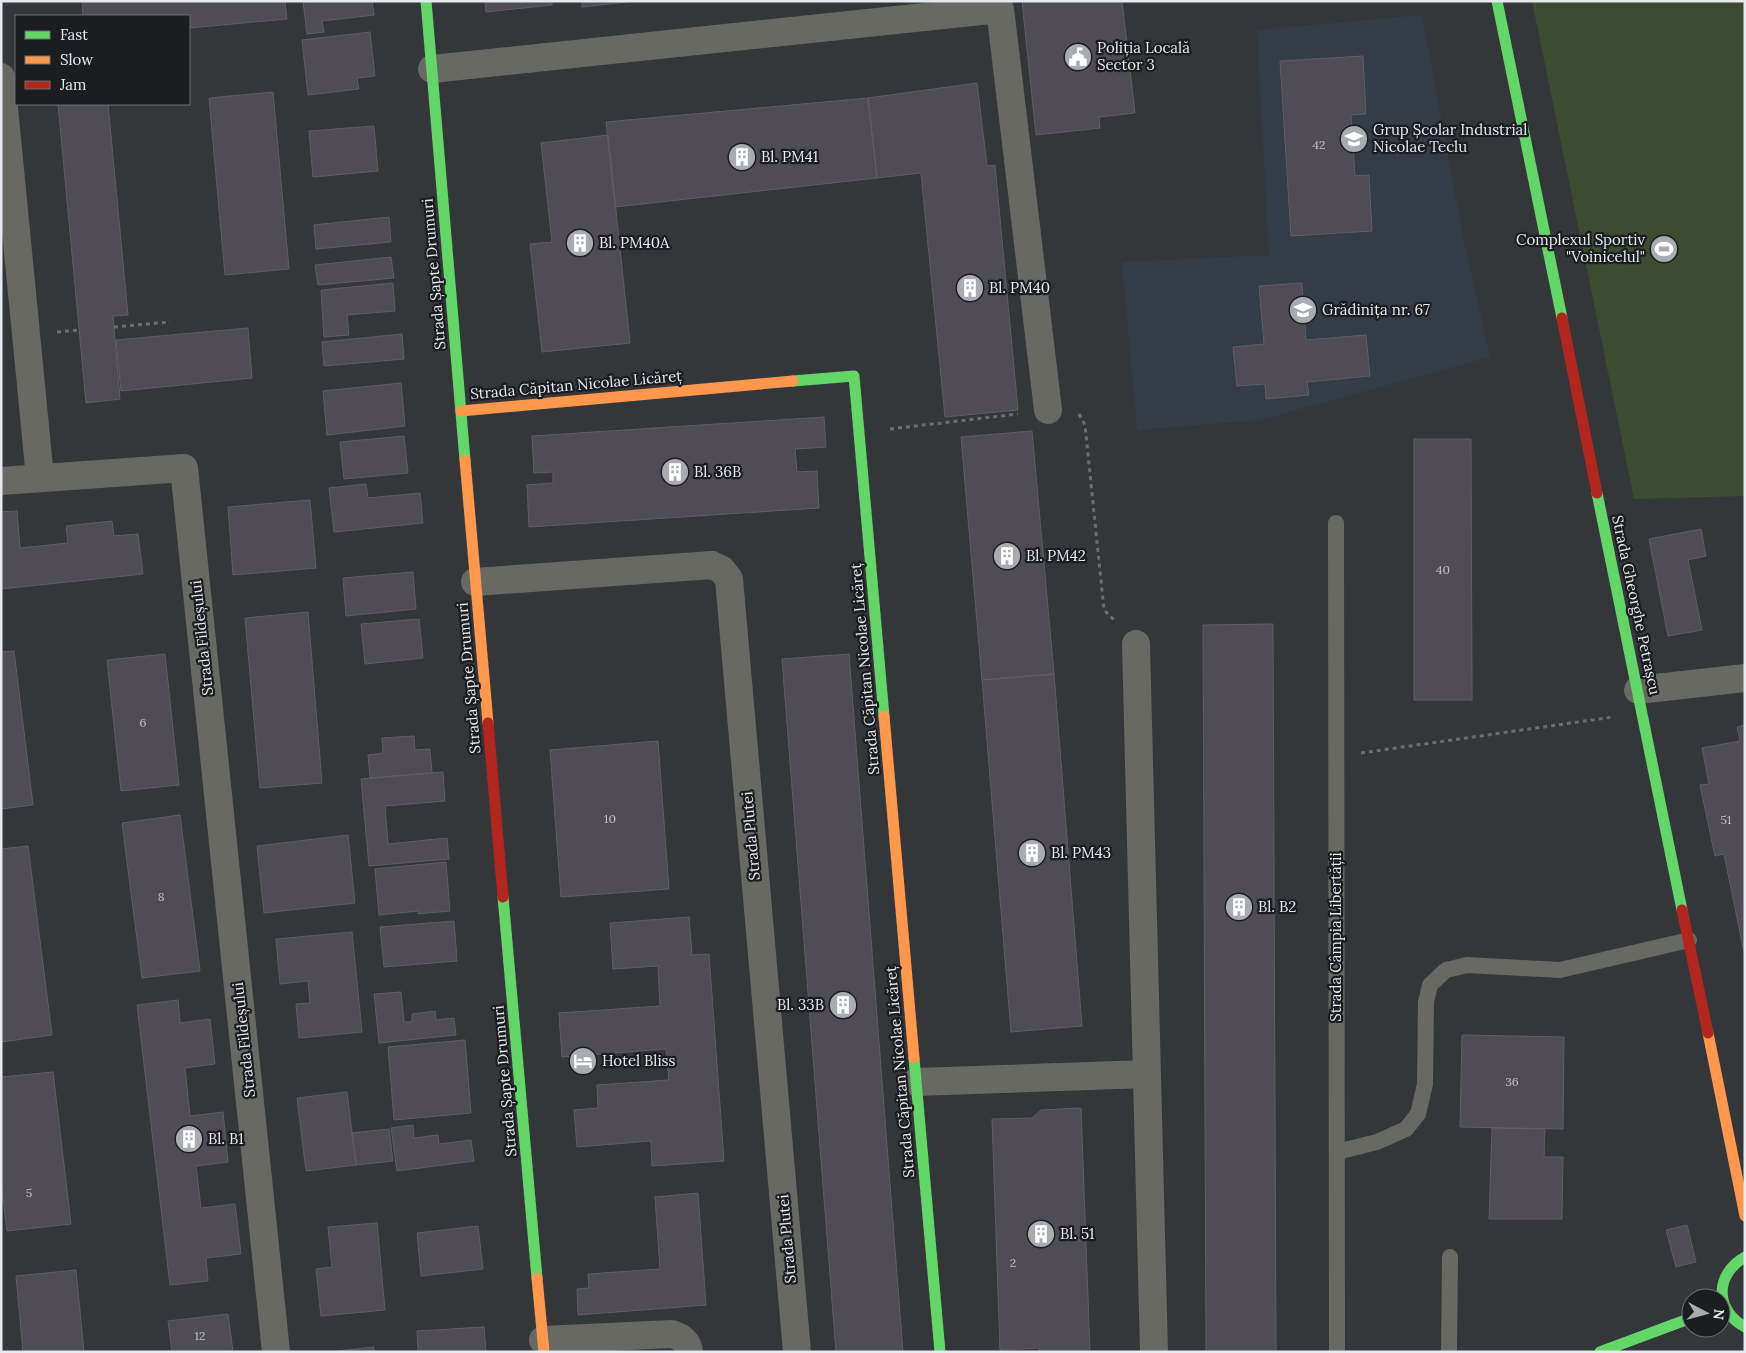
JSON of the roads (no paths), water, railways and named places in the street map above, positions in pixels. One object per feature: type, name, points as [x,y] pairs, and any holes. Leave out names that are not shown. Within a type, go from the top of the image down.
[{"type":"street","name":"Strada Șapte Drumuri","points":[[426,1],[475,582],[543,1346]]},
{"type":"street","name":"Strada Gheorghe Petrașcu","points":[[1497,1],[1745,1216]]},
{"type":"street","points":[[432,69],[999,5],[1048,410]]},
{"type":"street","points":[[1,77],[40,478],[1,482]]},
{"type":"street","name":"Strada Căpitan Nicolae Licăreț","points":[[461,411],[854,376],[940,1352]]},
{"type":"street","name":"Strada Fildeșului","points":[[40,478],[184,468],[276,1352]]},
{"type":"street","name":"Strada Plutei","points":[[475,582],[712,565],[722,570],[728,579],[797,1352]]},
{"type":"street","points":[[1136,644],[1154,1352]]},
{"type":"street","points":[[1641,701],[1745,678]]},
{"type":"street","points":[[916,1082],[1147,1074]]},
{"type":"street","points":[[1722,1288],[1723,1280],[1730,1268],[1745,1257]]},
{"type":"street","points":[[1731,1318],[1745,1327]]},
{"type":"street","points":[[1600,1352],[1681,1322]]},
{"type":"street","points":[[543,1346],[672,1334],[682,1337],[689,1346],[689,1352]]},
{"type":"lane","name":"Strada Câmpia Libertății","points":[[1336,523],[1337,1352]]},
{"type":"lane","points":[[1336,1152],[1377,1142],[1406,1129],[1418,1114],[1425,1084],[1426,1002],[1430,985],[1446,970],[1467,964],[1560,970],[1689,940]]},
{"type":"lane","points":[[1449,1352],[1450,1257]]},
{"type":"place","name":"Poliția Locală Sector 3","points":[[1078,57]]},
{"type":"place","name":"Grup Școlar Industrial Nicolae Teclu","points":[[1354,139]]},
{"type":"place","name":"Bl. PM41","points":[[742,157]]},
{"type":"place","name":"Bl. PM40A","points":[[580,243]]},
{"type":"place","name":"Complexul Sportiv \"Voinicelul\"","points":[[1664,249]]},
{"type":"place","name":"Bl. PM40","points":[[970,288]]},
{"type":"place","name":"Grădinița nr. 67","points":[[1303,310]]},
{"type":"place","name":"Bl. 36B","points":[[675,472]]},
{"type":"place","name":"Bl. PM42","points":[[1007,556]]},
{"type":"place","name":"Bl. PM43","points":[[1032,853]]},
{"type":"place","name":"Bl. B2","points":[[1239,907]]},
{"type":"place","name":"Bl. 33B","points":[[843,1005]]},
{"type":"place","name":"Hotel Bliss","points":[[583,1061]]},
{"type":"place","name":"Bl. B1","points":[[189,1139]]},
{"type":"place","name":"Bl. 51","points":[[1041,1234]]}]
